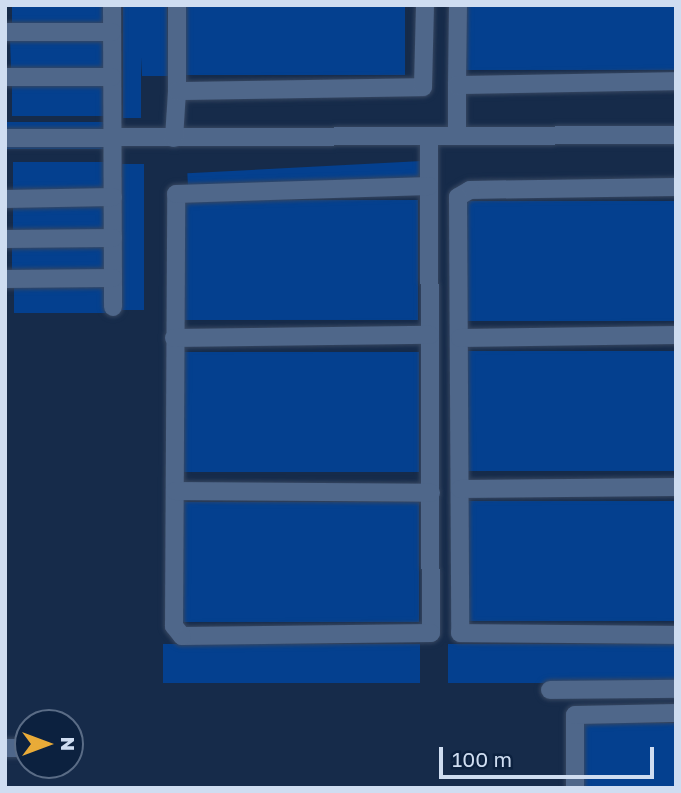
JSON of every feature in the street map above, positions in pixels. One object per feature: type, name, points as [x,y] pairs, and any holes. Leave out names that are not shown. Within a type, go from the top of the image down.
[{"type":"lane","points":[[112,5],[113,307]]},
{"type":"lane","points":[[174,138],[177,5]]},
{"type":"lane","points":[[177,91],[418,89],[425,83],[425,5]]},
{"type":"lane","points":[[457,136],[458,5]]},
{"type":"lane","points":[[5,32],[112,32]]},
{"type":"lane","points":[[5,77],[112,77]]},
{"type":"lane","points":[[457,85],[676,81]]},
{"type":"lane","points":[[5,138],[676,135]]},
{"type":"lane","points":[[429,136],[431,633],[182,636],[174,626],[176,194],[429,186]]},
{"type":"lane","points":[[676,187],[463,192],[458,197],[460,633],[676,635]]},
{"type":"lane","points":[[5,198],[113,197]]},
{"type":"lane","points":[[5,239],[113,238]]},
{"type":"lane","points":[[5,279],[113,278]]},
{"type":"lane","points":[[174,338],[430,335]]},
{"type":"lane","points":[[460,338],[676,335]]},
{"type":"lane","points":[[460,489],[676,487]]},
{"type":"lane","points":[[175,491],[430,493]]},
{"type":"lane","points":[[550,690],[676,689]]},
{"type":"lane","points":[[575,788],[575,715],[676,713]]},
{"type":"building","points":[[12,5],[105,5],[105,23],[12,23]]},
{"type":"building","points":[[123,5],[167,5],[168,76],[142,76],[141,57],[141,118],[123,118]]},
{"type":"building","points":[[180,5],[405,5],[405,75],[180,75]]},
{"type":"building","points":[[464,5],[676,5],[676,70],[464,70]]},
{"type":"building","points":[[103,37],[104,69],[11,72],[10,40]]},
{"type":"building","points":[[12,84],[105,84],[105,116],[12,116]]},
{"type":"building","points":[[5,122],[104,122],[104,149],[5,149]]},
{"type":"building","points":[[422,161],[423,182],[188,194],[187,173]]},
{"type":"building","points":[[13,162],[106,162],[106,195],[13,195]]},
{"type":"building","points":[[122,164],[144,164],[144,310],[122,310]]},
{"type":"building","points":[[182,200],[418,200],[418,320],[182,320]]},
{"type":"building","points":[[465,201],[676,201],[676,321],[465,321]]},
{"type":"building","points":[[13,202],[106,202],[106,234],[13,234]]},
{"type":"building","points":[[12,242],[105,242],[105,274],[12,274]]},
{"type":"building","points":[[14,281],[107,281],[107,313],[14,313]]},
{"type":"building","points":[[465,351],[676,351],[676,471],[465,471]]},
{"type":"building","points":[[183,352],[419,352],[419,472],[183,472]]},
{"type":"building","points":[[467,501],[676,501],[676,621],[467,621]]},
{"type":"building","points":[[183,502],[419,502],[419,622],[183,622]]},
{"type":"building","points":[[163,644],[420,644],[420,683],[163,683]]},
{"type":"building","points":[[448,644],[676,644],[676,683],[448,683]]},
{"type":"building","points":[[583,723],[676,723],[676,788],[583,788]]}]
